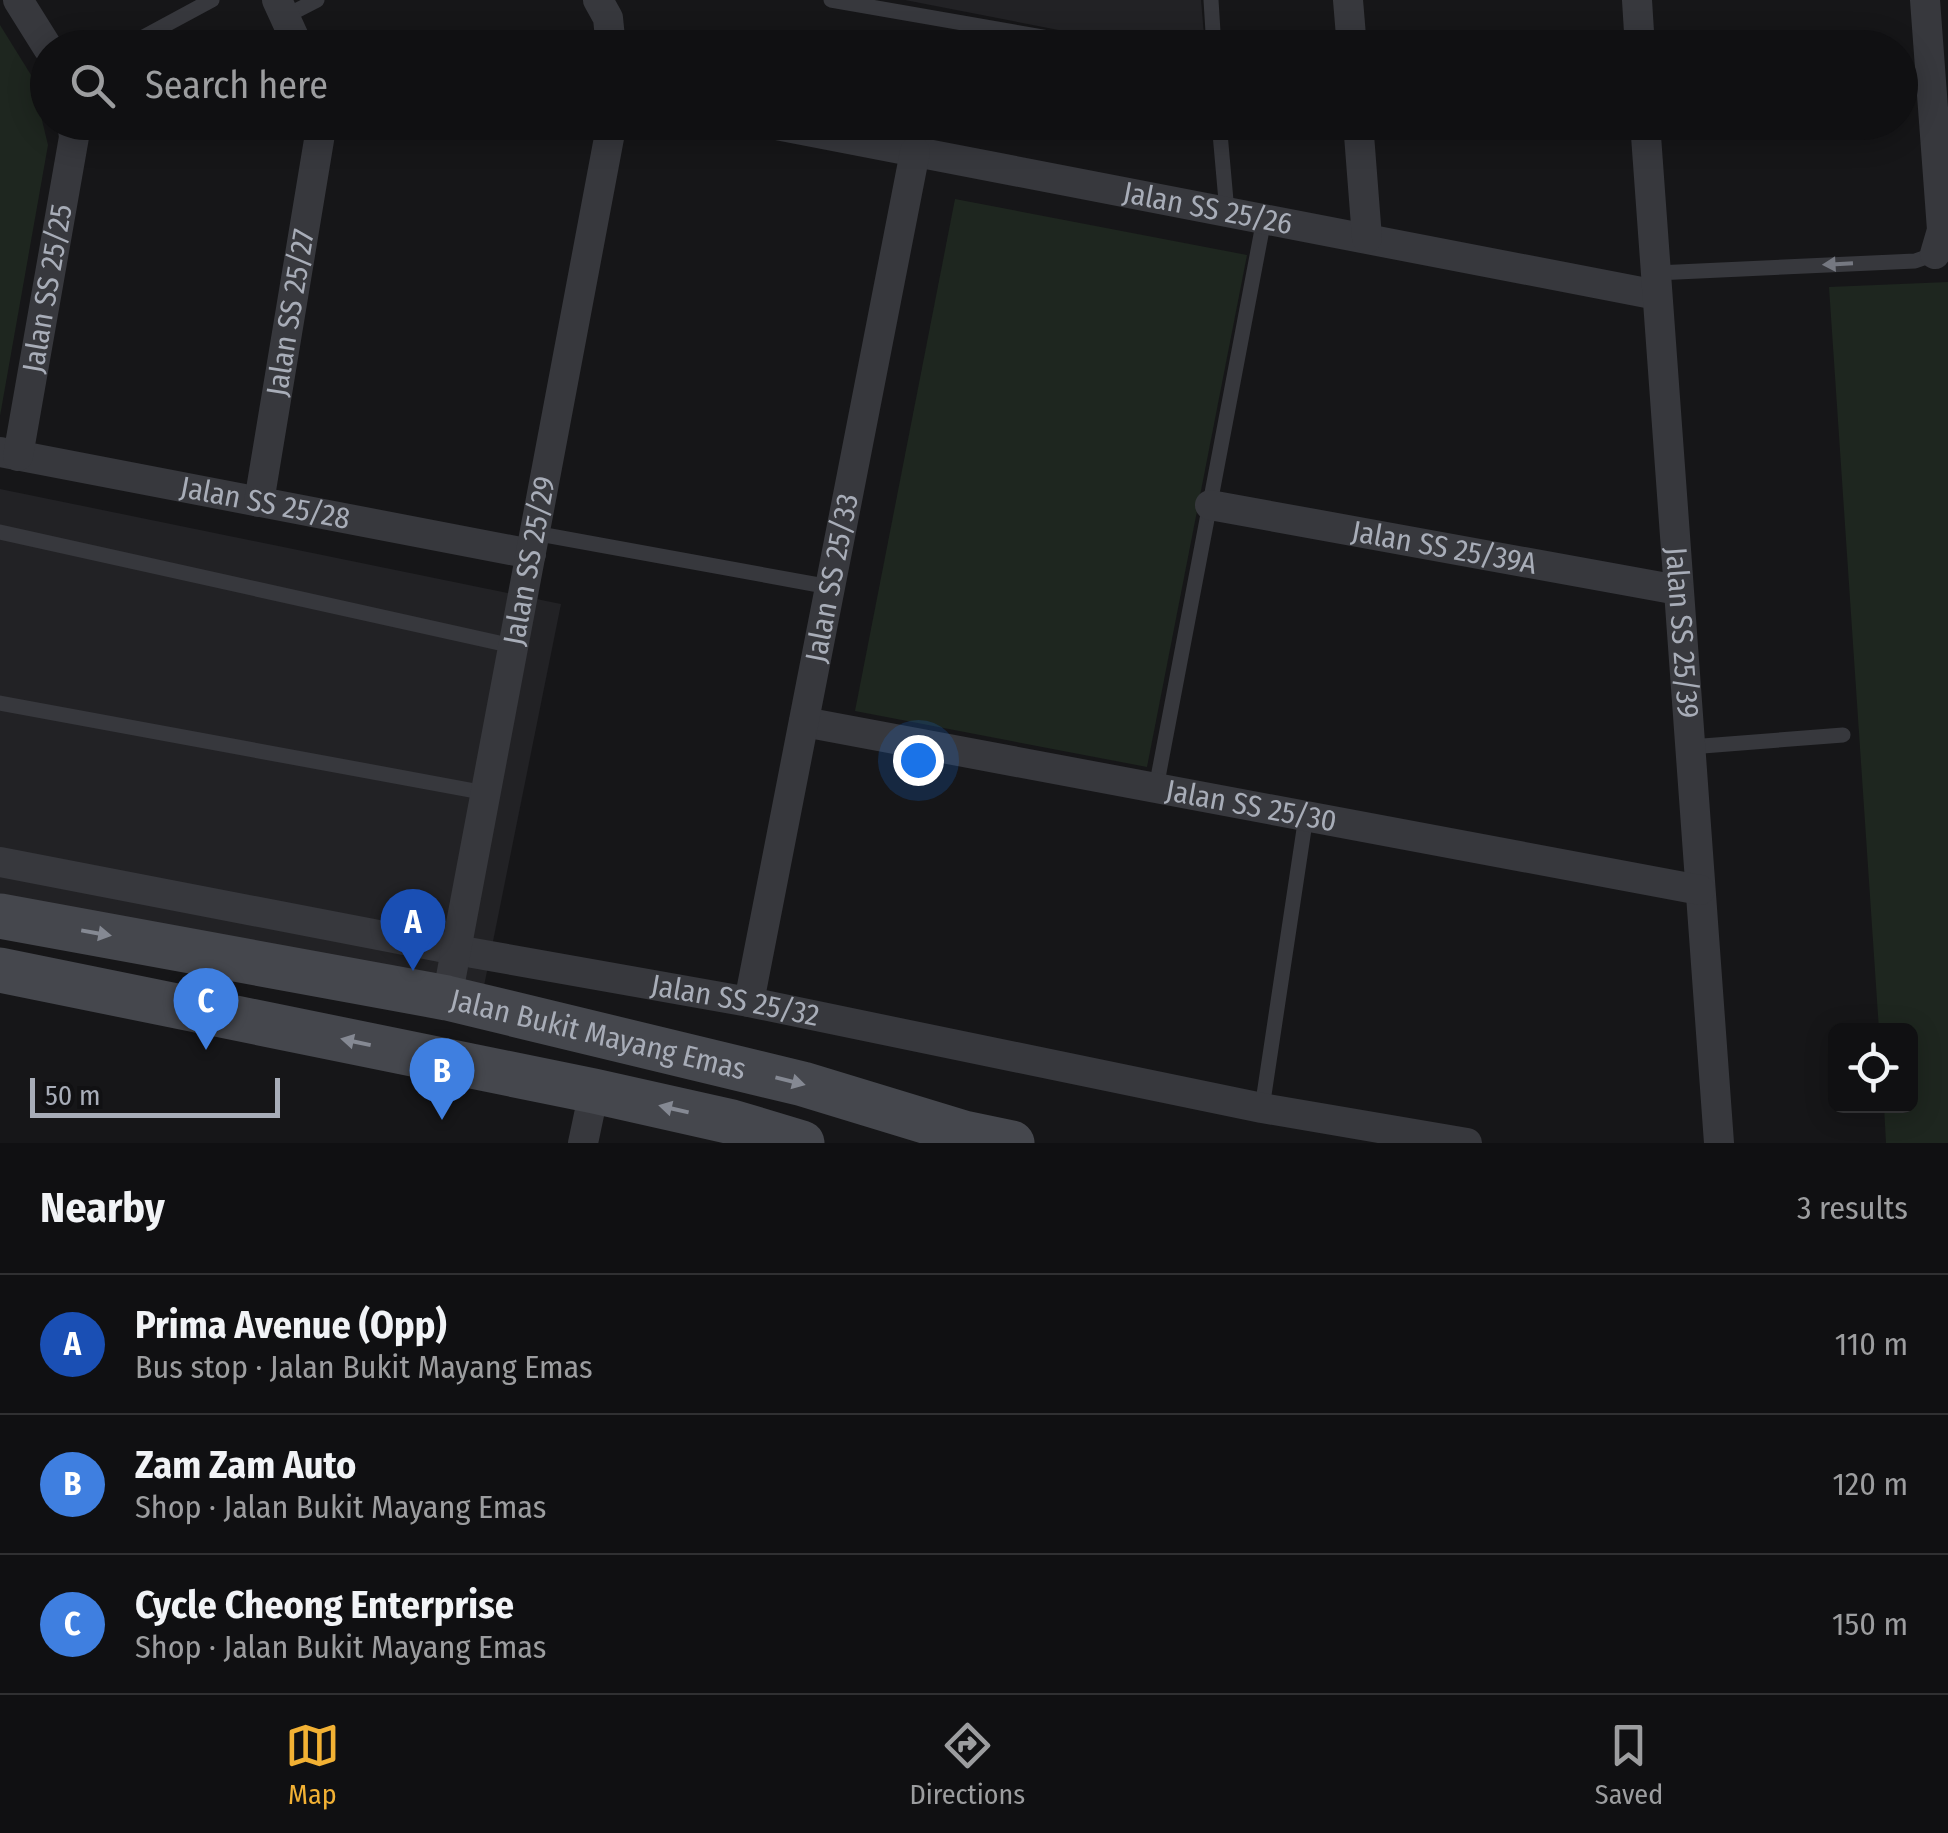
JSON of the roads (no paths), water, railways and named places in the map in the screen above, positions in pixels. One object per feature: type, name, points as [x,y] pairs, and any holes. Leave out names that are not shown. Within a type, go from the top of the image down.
[{"type":"main road","name":"Jalan Bukit Mayang Emas","points":[[0,916],[447,998],[804,1084],[964,1133],[1012,1143]]},
{"type":"main road","name":"Jalan Bukit Mayang Emas","points":[[0,970],[594,1091],[732,1122],[802,1143]]},
{"type":"street","points":[[18,0],[37,30]]},
{"type":"street","points":[[598,0],[608,18],[609,30]]},
{"type":"street","points":[[1348,0],[1350,30]]},
{"type":"street","points":[[1637,0],[1639,30]]},
{"type":"street","points":[[1925,0],[1940,109],[1942,230],[1935,254]]},
{"type":"street","name":"Jalan SS 25/25","points":[[9,454],[73,140]]},
{"type":"street","name":"Jalan SS 25/27","points":[[259,502],[319,140]]},
{"type":"street","name":"Jalan SS 25/29","points":[[447,998],[609,140]]},
{"type":"street","name":"Jalan SS 25/26","points":[[853,140],[1367,238],[1656,284]]},
{"type":"street","points":[[1359,140],[1367,238]]},
{"type":"street","name":"Jalan SS 25/39","points":[[1647,140],[1719,1143]]},
{"type":"street","name":"Jalan SS 25/33","points":[[749,1002],[915,152]]},
{"type":"street","name":"Jalan SS 25/28","points":[[9,454],[259,502],[533,544]]},
{"type":"street","name":"Jalan SS 25/39A","points":[[1210,505],[1678,590]]},
{"type":"street","name":"Jalan SS 25/30","points":[[804,722],[1700,890]]},
{"type":"street","name":"Jalan SS 25/32","points":[[0,862],[749,1002],[1262,1108],[1467,1143]]},
{"type":"street","points":[[584,1143],[594,1091]]},
{"type":"lane","points":[[156,30],[212,0]]},
{"type":"lane","points":[[282,8],[317,0]]},
{"type":"lane","points":[[832,0],[1003,30]]},
{"type":"lane","points":[[1211,0],[1213,30]]},
{"type":"lane","points":[[1221,140],[1227,212]]},
{"type":"lane","points":[[1156,788],[1264,219]]},
{"type":"lane","points":[[1656,284],[1915,261],[1935,254]]},
{"type":"lane","points":[[0,532],[514,646]]},
{"type":"lane","points":[[533,544],[830,587]]},
{"type":"lane","points":[[0,703],[486,792]]},
{"type":"lane","points":[[1690,748],[1843,734]]},
{"type":"lane","points":[[1262,1108],[1306,816]]},
{"type":"place","name":"Prima Avenue (Opp)","points":[[413,971]]},
{"type":"place","name":"Cycle Cheong Enterprise","points":[[206,1050]]},
{"type":"place","name":"Zam Zam Auto","points":[[442,1120]]}]
